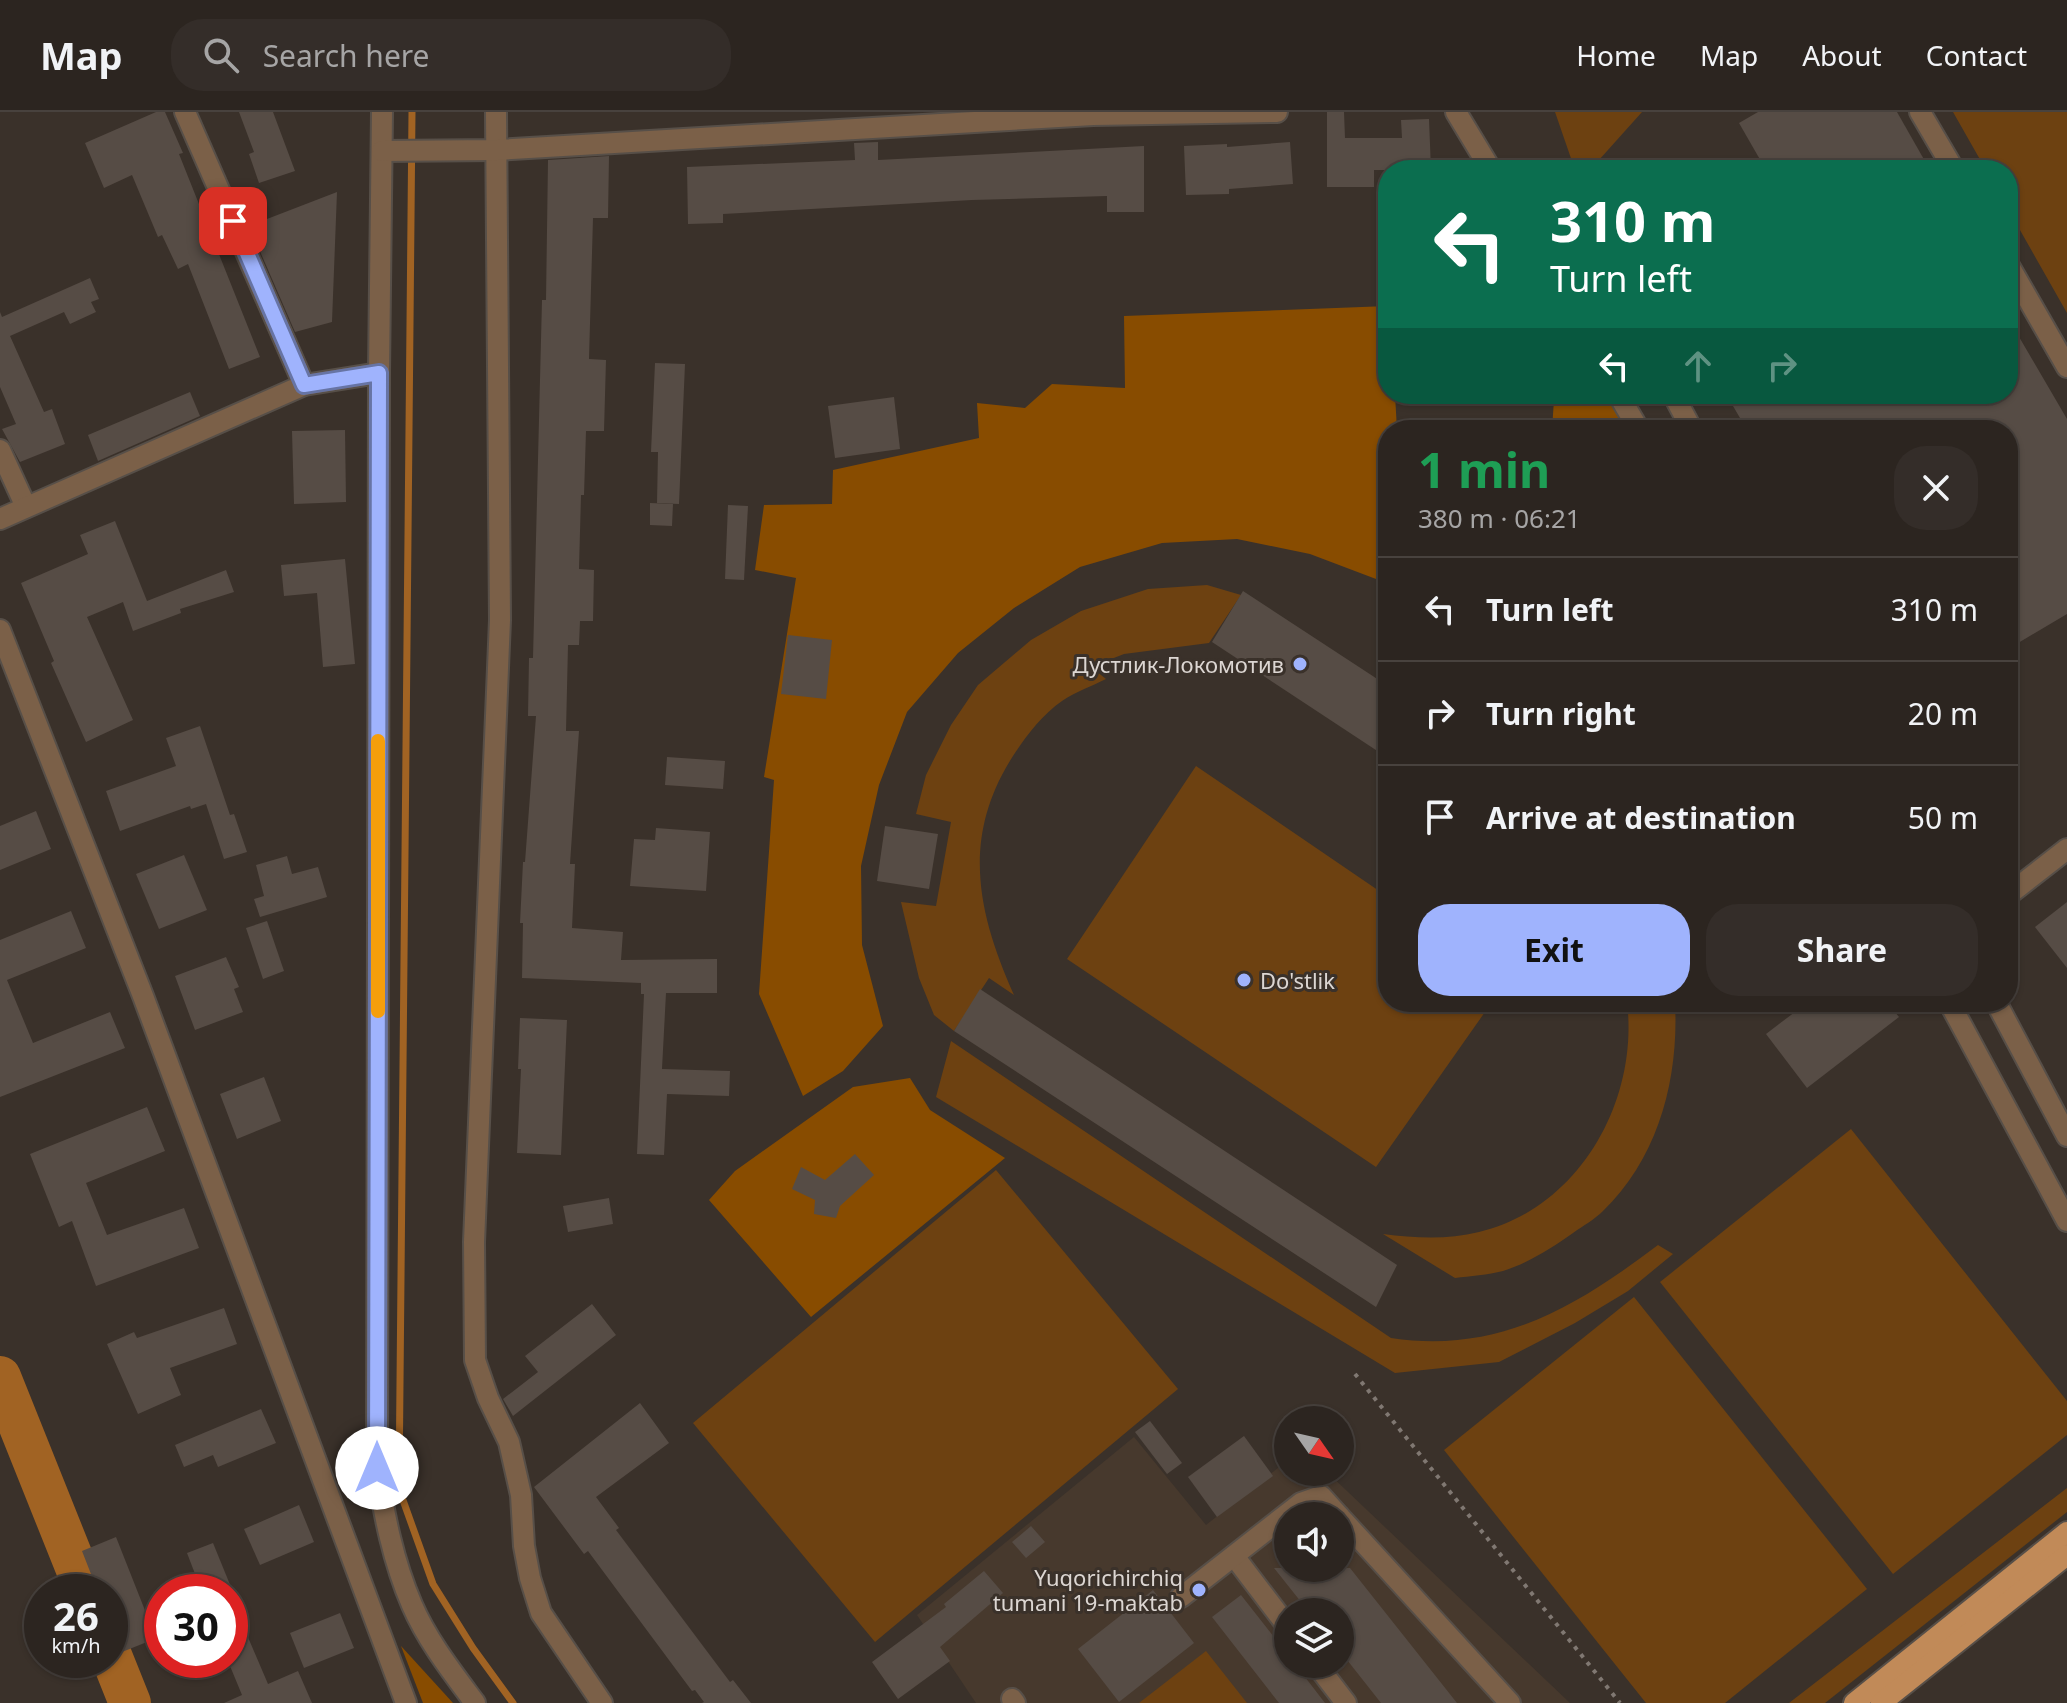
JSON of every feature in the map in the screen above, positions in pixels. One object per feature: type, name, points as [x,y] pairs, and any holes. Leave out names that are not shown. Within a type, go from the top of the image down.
[{"type":"main road","points":[[1854,1703],[2067,1532]]},
{"type":"main road","points":[[1881,1703],[2067,1555]]},
{"type":"street","points":[[185,112],[304,385]]},
{"type":"street","points":[[382,112],[401,150],[379,373],[377,1468],[393,1555],[413,1607],[441,1657],[475,1703]]},
{"type":"street","points":[[496,112],[500,620],[474,1242],[475,1360],[488,1398],[509,1442],[521,1495],[528,1567],[541,1613],[602,1703]]},
{"type":"street","points":[[401,150],[497,150],[1093,115],[1277,112]]},
{"type":"street","points":[[1456,112],[1485,160]]},
{"type":"street","points":[[1920,112],[1948,160]]},
{"type":"street","points":[[2018,281],[2067,367]]},
{"type":"street","points":[[0,519],[304,385],[379,373]]},
{"type":"street","points":[[0,450],[26,507]]},
{"type":"street","points":[[0,630],[143,996],[406,1703]]},
{"type":"street","points":[[2018,887],[2067,849]]},
{"type":"street","points":[[1955,1012],[2065,1212]]},
{"type":"street","points":[[2001,1012],[2067,1136]]},
{"type":"street","points":[[1304,1502],[1321,1496],[1327,1502]]},
{"type":"street","points":[[1181,1597],[1274,1524]]},
{"type":"street","points":[[1354,1531],[1510,1703]]},
{"type":"street","points":[[1234,1556],[1274,1609]]},
{"type":"street","points":[[1327,1678],[1346,1703]]},
{"type":"path","points":[[1355,1374],[1620,1703]]},
{"type":"shaded area","points":[[1555,112],[1642,112],[1599,160],[1572,160]]},
{"type":"shaded area","points":[[1953,112],[2067,112],[2067,313],[2018,227],[2018,160],[1980,160]]},
{"type":"shaded area","points":[[1378,306],[1378,404],[1396,404],[1396,420],[1378,420],[1378,578],[1310,554],[1237,539],[1162,543],[1080,567],[1014,608],[958,653],[907,712],[879,785],[861,866],[862,945],[883,1026],[843,1071],[803,1096],[759,994],[774,780],[764,777],[796,578],[755,570],[764,505],[832,504],[833,470],[979,438],[977,403],[1025,408],[1052,384],[1125,388],[1124,316]]},
{"type":"shaded area","points":[[1554,404],[1630,404],[1638,420],[1553,420]]},
{"type":"shaded area","points":[[1207,585],[1241,595],[1209,643],[1124,654],[1091,667],[1106,679],[1055,707],[1035,726],[1013,756],[986,816],[980,875],[991,934],[1014,995],[989,978],[954,1031],[934,1015],[919,978],[901,902],[936,906],[951,822],[916,814],[926,775],[951,725],[978,685],[1031,640],[1081,611],[1148,589]]},
{"type":"shaded area","name":"Do'stlik","points":[[1196,766],[1378,890],[1378,1012],[1485,1012],[1376,1167],[1067,959]]},
{"type":"shaded area","points":[[1627,1012],[1675,1012],[1673,1059],[1662,1115],[1638,1166],[1622,1190],[1593,1220],[1522,1264],[1503,1271],[1455,1278],[1383,1234],[1431,1238],[1479,1232],[1515,1219],[1546,1200],[1573,1175],[1595,1145],[1612,1112],[1623,1076],[1628,1039]]},
{"type":"shaded area","points":[[951,1041],[1391,1338],[1430,1341],[1467,1339],[1501,1332],[1566,1306],[1658,1245],[1673,1254],[1628,1291],[1575,1323],[1499,1362],[1395,1373],[936,1097]]},
{"type":"shaded area","points":[[910,1078],[930,1110],[1005,1158],[811,1317],[709,1200],[735,1171],[853,1087]]},
{"type":"shaded area","points":[[1851,1129],[2067,1401],[2067,1435],[1893,1574],[1660,1282]]},
{"type":"shaded area","points":[[996,1170],[1178,1389],[875,1642],[693,1423]]},
{"type":"shaded area","points":[[1634,1297],[1867,1589],[1725,1703],[1646,1703],[1444,1450]]},
{"type":"shaded area","name":"Yuqorichirchiq tumani 19-maktab","points":[[1134,1437],[1206,1525],[1274,1471],[1274,1486],[1342,1486],[1570,1703],[976,1703],[917,1615]]},
{"type":"shaded area","points":[[2067,1488],[2067,1512],[1825,1703],[1789,1703]]},
{"type":"shaded area","points":[[401,1646],[453,1703],[423,1703]]},
{"type":"shaded area","points":[[1206,1651],[1247,1703],[1139,1703]]},
{"type":"building","points":[[156,112],[165,112],[183,153],[179,154],[260,357],[229,369],[188,264],[178,269],[162,235],[158,237],[132,175],[104,188],[85,143]]},
{"type":"building","points":[[239,112],[273,112],[295,171],[259,183],[249,154],[254,152]]},
{"type":"building","points":[[1327,112],[1344,112],[1345,138],[1402,138],[1401,120],[1429,119],[1431,160],[1378,160],[1378,170],[1374,170],[1374,187],[1327,187]]},
{"type":"building","points":[[1758,112],[1897,112],[1924,160],[1760,160],[1739,123]]},
{"type":"building","points":[[878,142],[878,160],[1144,146],[1144,212],[1107,212],[1107,196],[723,214],[723,223],[688,224],[687,167],[855,160],[854,143]]},
{"type":"building","points":[[1290,142],[1293,184],[1229,189],[1229,194],[1186,195],[1184,146],[1227,144],[1227,147]]},
{"type":"building","points":[[609,156],[608,218],[593,218],[589,359],[606,360],[604,431],[586,431],[584,495],[581,495],[579,569],[594,570],[593,621],[580,621],[579,645],[568,645],[566,731],[579,731],[570,864],[575,864],[572,928],[623,932],[621,960],[717,959],[717,993],[666,993],[662,1069],[730,1071],[729,1096],[667,1094],[664,1155],[637,1154],[644,994],[641,994],[641,983],[522,978],[523,923],[520,923],[523,862],[536,716],[528,716],[529,658],[533,658],[548,160]]},
{"type":"building","points":[[337,192],[332,322],[295,332],[249,226]]},
{"type":"building","points":[[90,278],[99,299],[91,302],[96,312],[70,324],[64,312],[10,336],[44,412],[52,409],[65,444],[20,462],[2,429],[16,424],[0,387],[0,312],[2,317]]},
{"type":"building","points":[[2018,335],[2067,419],[2067,614],[2018,643],[2018,420],[1741,420],[1732,404],[2018,404]]},
{"type":"building","points":[[655,363],[685,364],[679,504],[657,503],[658,452],[651,452]]},
{"type":"building","points":[[190,392],[200,416],[98,461],[88,435]]},
{"type":"building","points":[[894,397],[900,449],[835,458],[828,406]]},
{"type":"building","points":[[345,430],[346,502],[294,504],[292,431]]},
{"type":"building","points":[[650,503],[673,504],[672,526],[650,525]]},
{"type":"building","points":[[728,505],[748,506],[744,580],[725,579]]},
{"type":"building","points":[[115,521],[147,601],[226,570],[234,592],[180,609],[181,613],[133,631],[123,602],[87,617],[133,720],[86,742],[51,663],[54,661],[21,583],[88,554],[80,535]]},
{"type":"building","points":[[345,559],[355,664],[323,667],[317,593],[284,596],[281,565]]},
{"type":"building","name":"Дустлик-Локомотив","points":[[1243,591],[1378,679],[1378,751],[1212,642]]},
{"type":"building","points":[[788,635],[832,640],[826,699],[781,694]]},
{"type":"building","points":[[200,726],[230,815],[234,814],[247,852],[224,859],[206,804],[191,809],[190,806],[120,831],[106,791],[176,766],[166,738]]},
{"type":"building","points":[[667,757],[725,761],[723,789],[665,785]]},
{"type":"building","points":[[36,811],[51,849],[0,870],[0,826]]},
{"type":"building","points":[[885,826],[938,834],[929,889],[877,881]]},
{"type":"building","points":[[656,828],[710,832],[706,891],[630,886],[634,839],[655,840]]},
{"type":"building","points":[[184,855],[207,910],[159,929],[136,874]]},
{"type":"building","points":[[287,856],[292,874],[318,867],[327,897],[260,917],[254,899],[264,896],[256,865]]},
{"type":"building","points":[[2067,902],[2067,968],[2035,927]]},
{"type":"building","points":[[71,911],[86,948],[7,980],[33,1043],[110,1012],[125,1048],[0,1097],[0,940]]},
{"type":"building","points":[[267,921],[284,971],[263,979],[246,928]]},
{"type":"building","points":[[226,957],[239,987],[234,989],[243,1012],[195,1030],[175,976]]},
{"type":"building","points":[[980,989],[1397,1265],[1376,1307],[954,1031]]},
{"type":"building","points":[[1795,1012],[1895,1012],[1899,1017],[1807,1088],[1766,1034]]},
{"type":"building","points":[[520,1018],[567,1020],[561,1155],[517,1153]]},
{"type":"building","points":[[264,1077],[281,1121],[237,1139],[220,1094]]},
{"type":"building","points":[[147,1107],[165,1151],[86,1183],[107,1235],[184,1208],[199,1248],[96,1286],[72,1221],[59,1227],[30,1154]]},
{"type":"building","points":[[855,1154],[874,1175],[840,1206],[836,1218],[814,1214],[815,1200],[792,1189],[801,1167],[825,1180]]},
{"type":"building","points":[[609,1198],[613,1224],[568,1232],[563,1206]]},
{"type":"building","points":[[592,1304],[616,1335],[513,1416],[503,1399],[538,1372],[525,1356]]},
{"type":"building","points":[[224,1308],[237,1344],[170,1368],[181,1395],[138,1414],[107,1344],[134,1332],[137,1338]]},
{"type":"building","points":[[640,1403],[669,1443],[596,1497],[619,1528],[616,1530],[730,1682],[733,1680],[751,1703],[702,1703],[588,1551],[584,1554],[534,1487]]},
{"type":"building","points":[[261,1409],[276,1443],[218,1467],[213,1455],[184,1467],[175,1445]]},
{"type":"building","points":[[1150,1421],[1182,1463],[1167,1474],[1135,1432]]},
{"type":"building","points":[[1244,1436],[1273,1476],[1217,1517],[1188,1477]]},
{"type":"building","points":[[299,1505],[314,1542],[260,1565],[244,1529]]},
{"type":"building","points":[[1031,1526],[1045,1542],[1026,1558],[1012,1542]]},
{"type":"building","points":[[116,1537],[144,1608],[144,1643],[128,1650],[128,1574],[91,1574],[82,1551]]},
{"type":"building","points":[[213,1543],[226,1574],[195,1574],[187,1553]]},
{"type":"building","points":[[984,1571],[1003,1593],[940,1647],[950,1661],[898,1699],[872,1662],[946,1607],[944,1604]]},
{"type":"building","points":[[1354,1573],[1457,1703],[1381,1703],[1354,1669],[1354,1598],[1298,1598],[1285,1582],[1354,1582]]},
{"type":"building","points":[[1153,1590],[1194,1643],[1119,1702],[1078,1649]]},
{"type":"building","points":[[1241,1595],[1274,1637],[1274,1678],[1306,1678],[1325,1703],[1279,1703],[1212,1617]]},
{"type":"building","points":[[340,1613],[354,1648],[304,1668],[290,1633]]},
{"type":"building","points":[[248,1637],[268,1684],[298,1671],[312,1703],[224,1703],[242,1695],[235,1678],[248,1678]]},
{"type":"waterway","points":[[412,112],[399,1489],[433,1584],[473,1648],[513,1703]]},
{"type":"waterway","points":[[0,1377],[79,1574]]},
{"type":"waterway","points":[[120,1678],[130,1703]]},
{"type":"slow traffic","points":[[378,741],[378,1011]]},
{"type":"place","name":"Дустлик-Локомотив","points":[[1300,664]]},
{"type":"place","name":"Do'stlik","points":[[1244,980]]},
{"type":"place","name":"Yuqorichirchiq tumani 19-maktab","points":[[1199,1590]]},
{"type":"route","points":[[233,221],[304,385],[379,373],[377,1468]]}]
